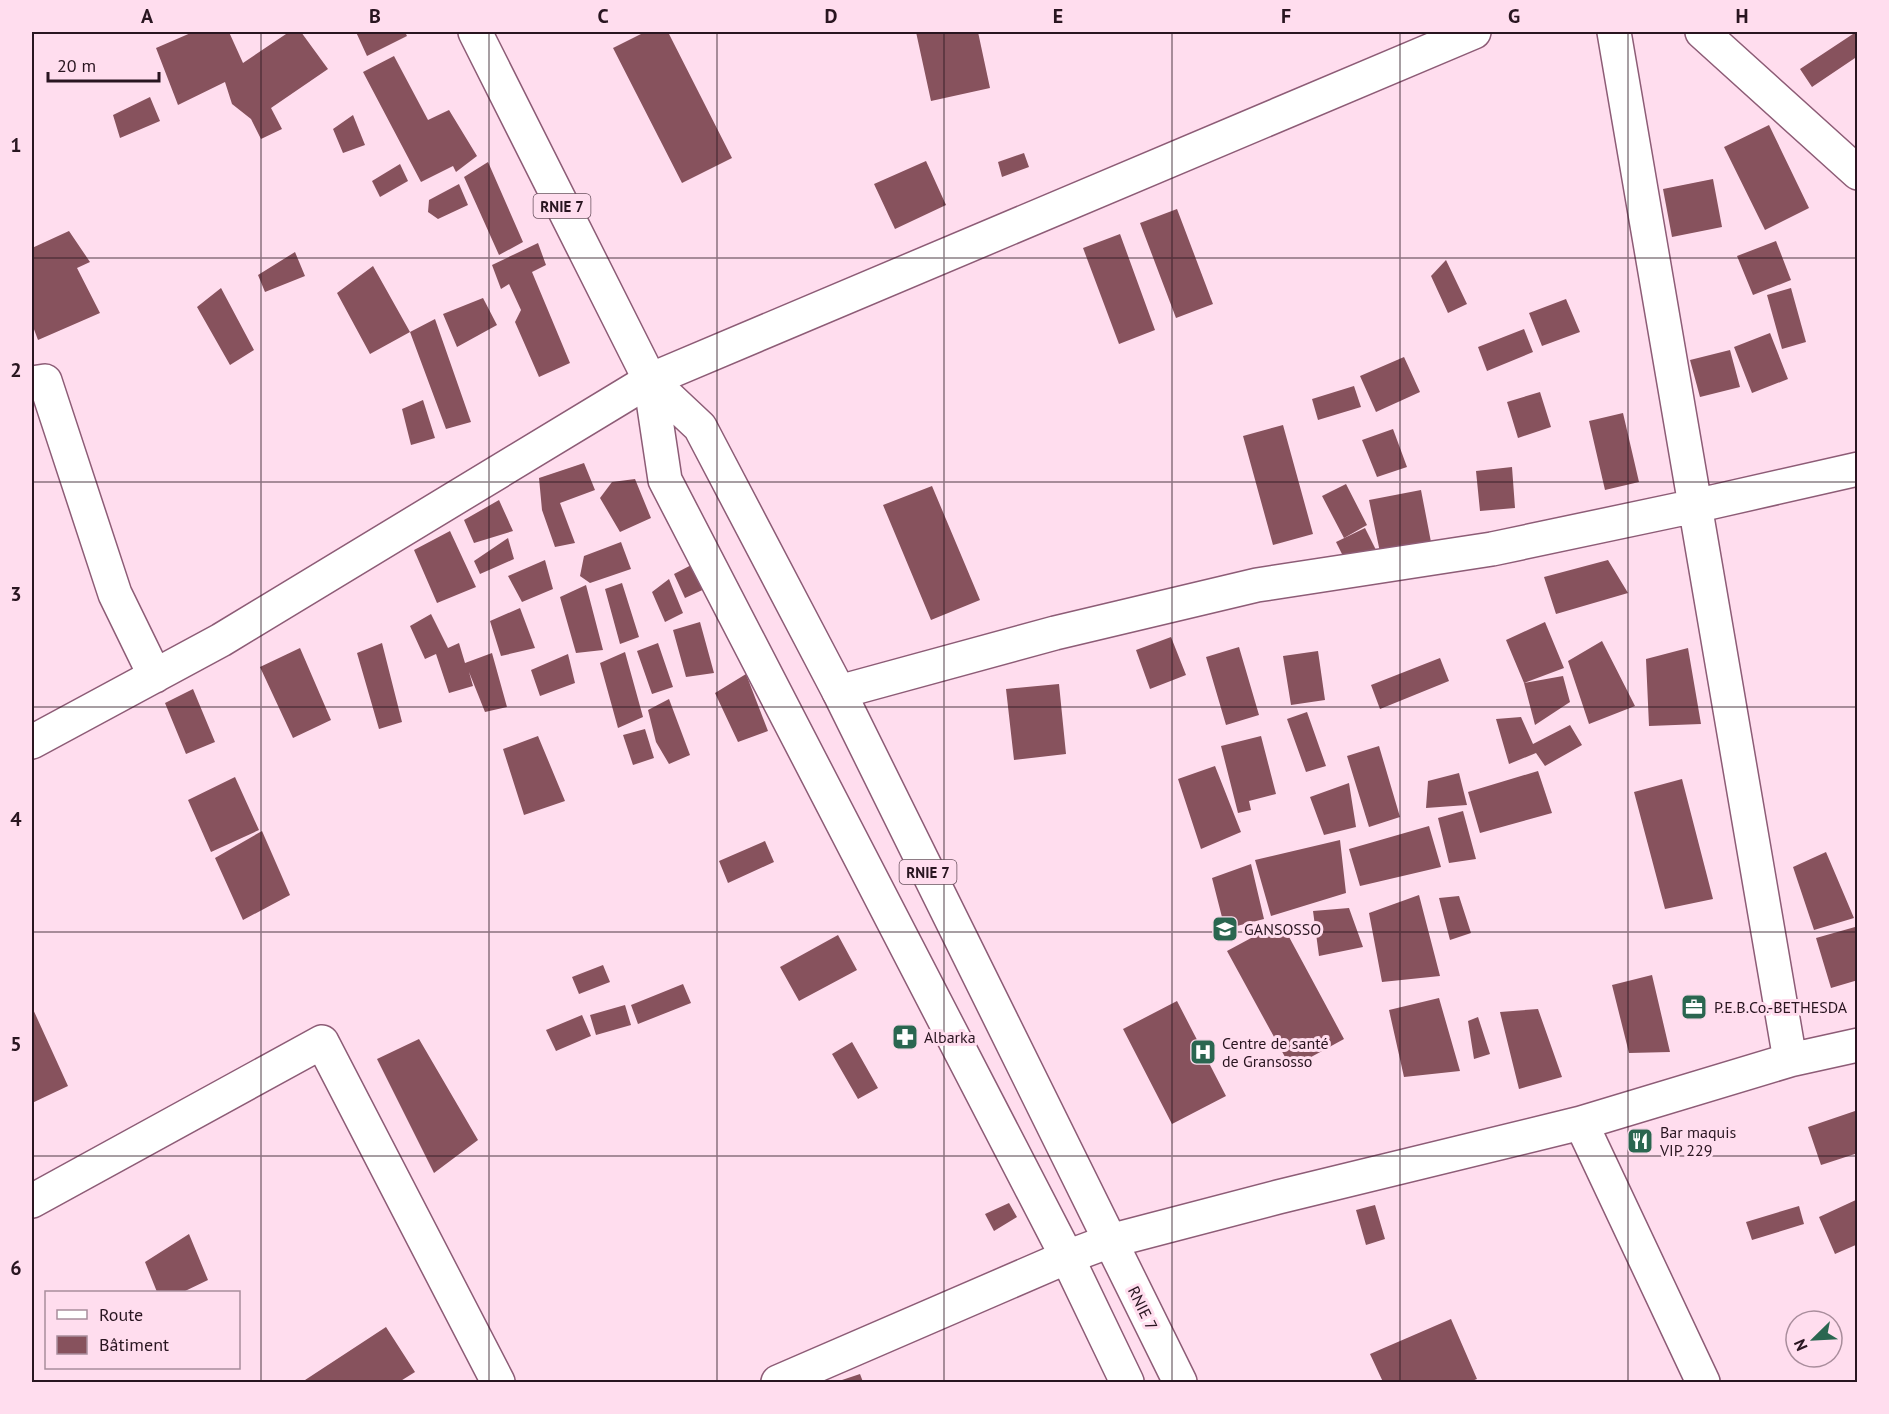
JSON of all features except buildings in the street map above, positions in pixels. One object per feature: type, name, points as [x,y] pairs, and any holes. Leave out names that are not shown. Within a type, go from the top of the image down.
[{"type":"street","name":"RNIE 7","points":[[475,32],[650,380],[664,480],[1067,1257],[1127,1383]]},
{"type":"street","points":[[32,742],[221,640],[650,380],[1474,32]]},
{"type":"street","points":[[1614,32],[1790,1060]]},
{"type":"street","points":[[1702,32],[1857,173]]},
{"type":"street","name":"RNIE 7","points":[[650,380],[700,427],[839,692],[1180,1383]]},
{"type":"street","points":[[32,383],[45,381],[115,594],[155,676]]},
{"type":"street","points":[[839,692],[1055,633],[1257,585],[1492,549],[1857,469]]},
{"type":"street","points":[[32,1201],[322,1042],[498,1383]]},
{"type":"street","points":[[778,1383],[1067,1257],[1110,1241],[1278,1197],[1581,1123],[1790,1060],[1857,1045]]},
{"type":"street","points":[[1581,1123],[1702,1383]]},
{"type":"place","name":"GANSOSSO","points":[[1225,929]]},
{"type":"place","name":"P.E.B.Co.-BETHESDA","points":[[1694,1007]]},
{"type":"place","name":"Albarka","points":[[905,1037]]},
{"type":"place","name":"Centre de santé de Gransosso","points":[[1203,1052]]},
{"type":"place","name":"Bar maquis VIP 229","points":[[1640,1141]]}]
